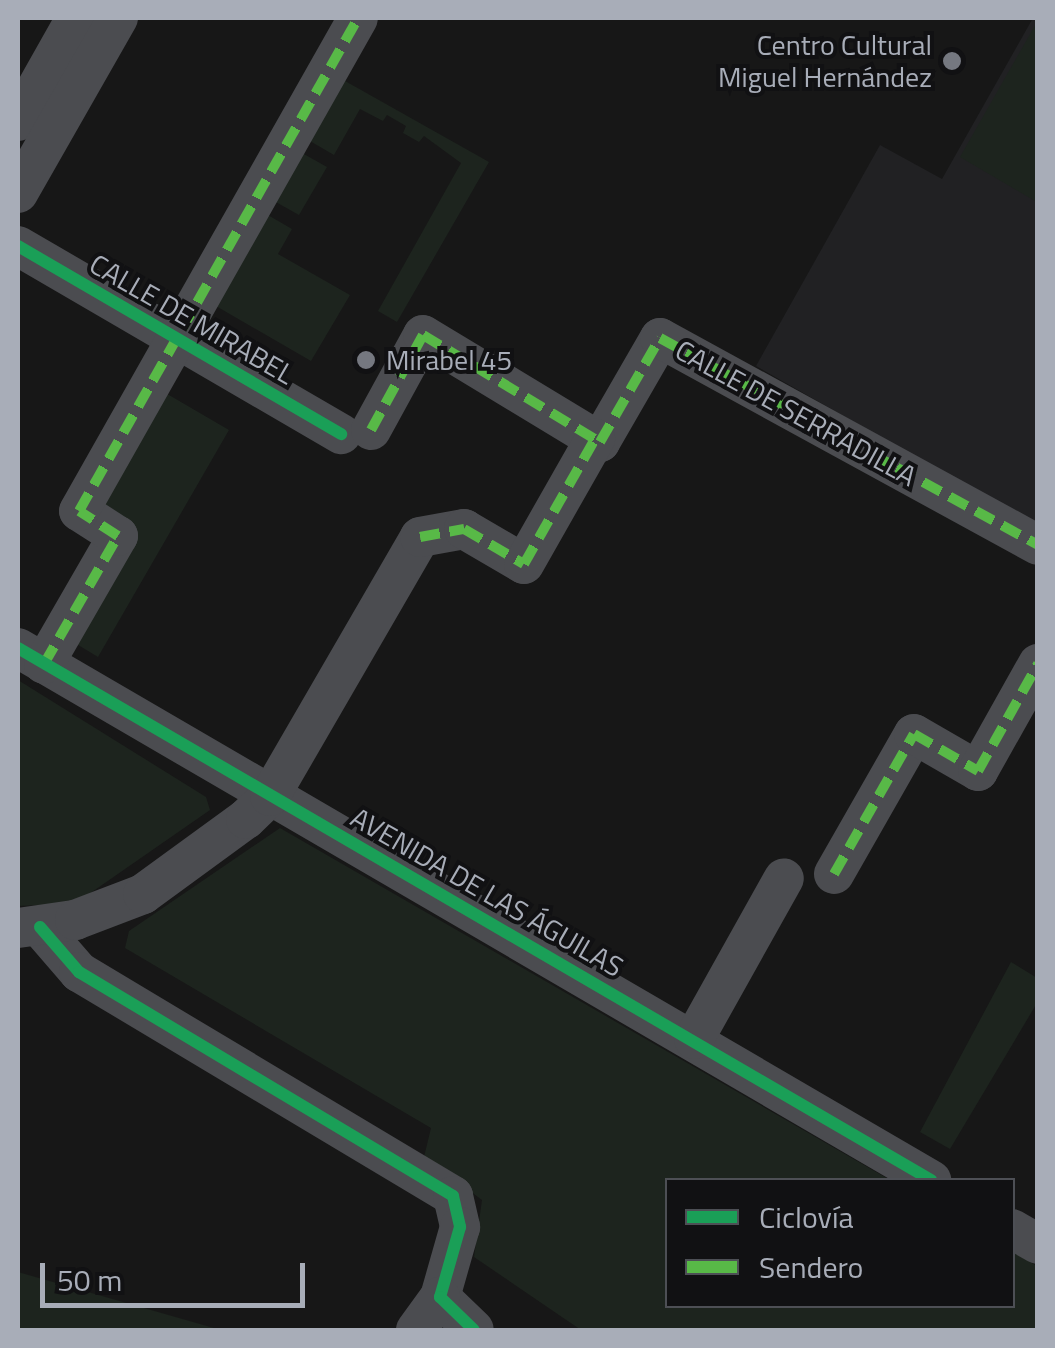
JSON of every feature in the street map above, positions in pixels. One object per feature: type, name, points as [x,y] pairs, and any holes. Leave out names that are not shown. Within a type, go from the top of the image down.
[{"type":"street","points":[[18,121],[76,18]]},
{"type":"street","points":[[18,193],[118,18]]},
{"type":"street","name":"CALLE DE MIRABEL","points":[[31,656],[118,536],[78,511],[358,18]]},
{"type":"street","name":"CALLE DE MIRABEL","points":[[18,246],[177,339],[356,432],[423,335],[598,440]]},
{"type":"street","name":"CALLE DE SERRADILLA","points":[[270,796],[420,537],[464,529],[524,564],[660,338],[1038,545]]},
{"type":"street","name":"AVENIDA DE LAS ÁGUILAS","points":[[31,656],[929,1178]]},
{"type":"street","points":[[834,874],[914,734],[978,771],[1038,664]]},
{"type":"street","points":[[29,927],[143,894],[194,862],[270,796]]},
{"type":"street","points":[[694,1039],[784,878]]},
{"type":"street","points":[[29,927],[79,972],[453,1196],[460,1227],[440,1297],[416,1330]]},
{"type":"street","points":[[1015,1231],[1038,1244]]},
{"type":"street","points":[[440,1297],[474,1330]]},
{"type":"shaded area","points":[[1033,18],[1037,18],[1037,526],[756,366],[880,145],[942,179]]},
{"type":"shaded area","points":[[1037,22],[1038,198],[1035,201],[960,157]]},
{"type":"shaded area","points":[[338,77],[489,162],[397,322],[378,311],[461,163],[424,136],[419,142],[403,133],[406,126],[387,115],[383,121],[360,109],[334,155],[303,137]]},
{"type":"shaded area","points":[[295,149],[327,167],[299,215],[274,201]]},
{"type":"shaded area","points":[[261,211],[292,229],[278,254],[350,295],[311,361],[209,302]]},
{"type":"shaded area","points":[[157,388],[229,430],[98,657],[65,637],[125,532],[87,509]]},
{"type":"shaded area","points":[[18,680],[206,797],[210,810],[89,894],[61,904],[18,906]]},
{"type":"shaded area","points":[[280,828],[887,1178],[665,1178],[665,1308],[1015,1308],[1015,1253],[1037,1266],[1037,1330],[581,1330],[474,1257],[482,1200],[424,1157],[431,1128],[125,948],[129,931]]},
{"type":"shaded area","points":[[1011,962],[1037,978],[1037,1003],[950,1149],[920,1132]]},
{"type":"shaded area","points":[[18,1272],[221,1330],[18,1330]]},
{"type":"marked path","points":[[44,664],[118,536],[79,511],[358,18]]},
{"type":"marked path","points":[[371,430],[423,335],[600,442],[660,338],[1038,545]]},
{"type":"marked path","points":[[420,537],[464,529],[524,564],[595,439]]},
{"type":"marked path","points":[[834,874],[914,734],[978,771],[1038,664]]},
{"type":"cycle path","points":[[18,246],[341,434]]},
{"type":"cycle path","points":[[18,648],[928,1178]]},
{"type":"cycle path","points":[[40,927],[79,972],[453,1196],[460,1227],[440,1297],[474,1330]]},
{"type":"place","name":"Centro Cultural Miguel Hernández","points":[[952,61]]},
{"type":"place","name":"Mirabel 45","points":[[366,360]]}]
